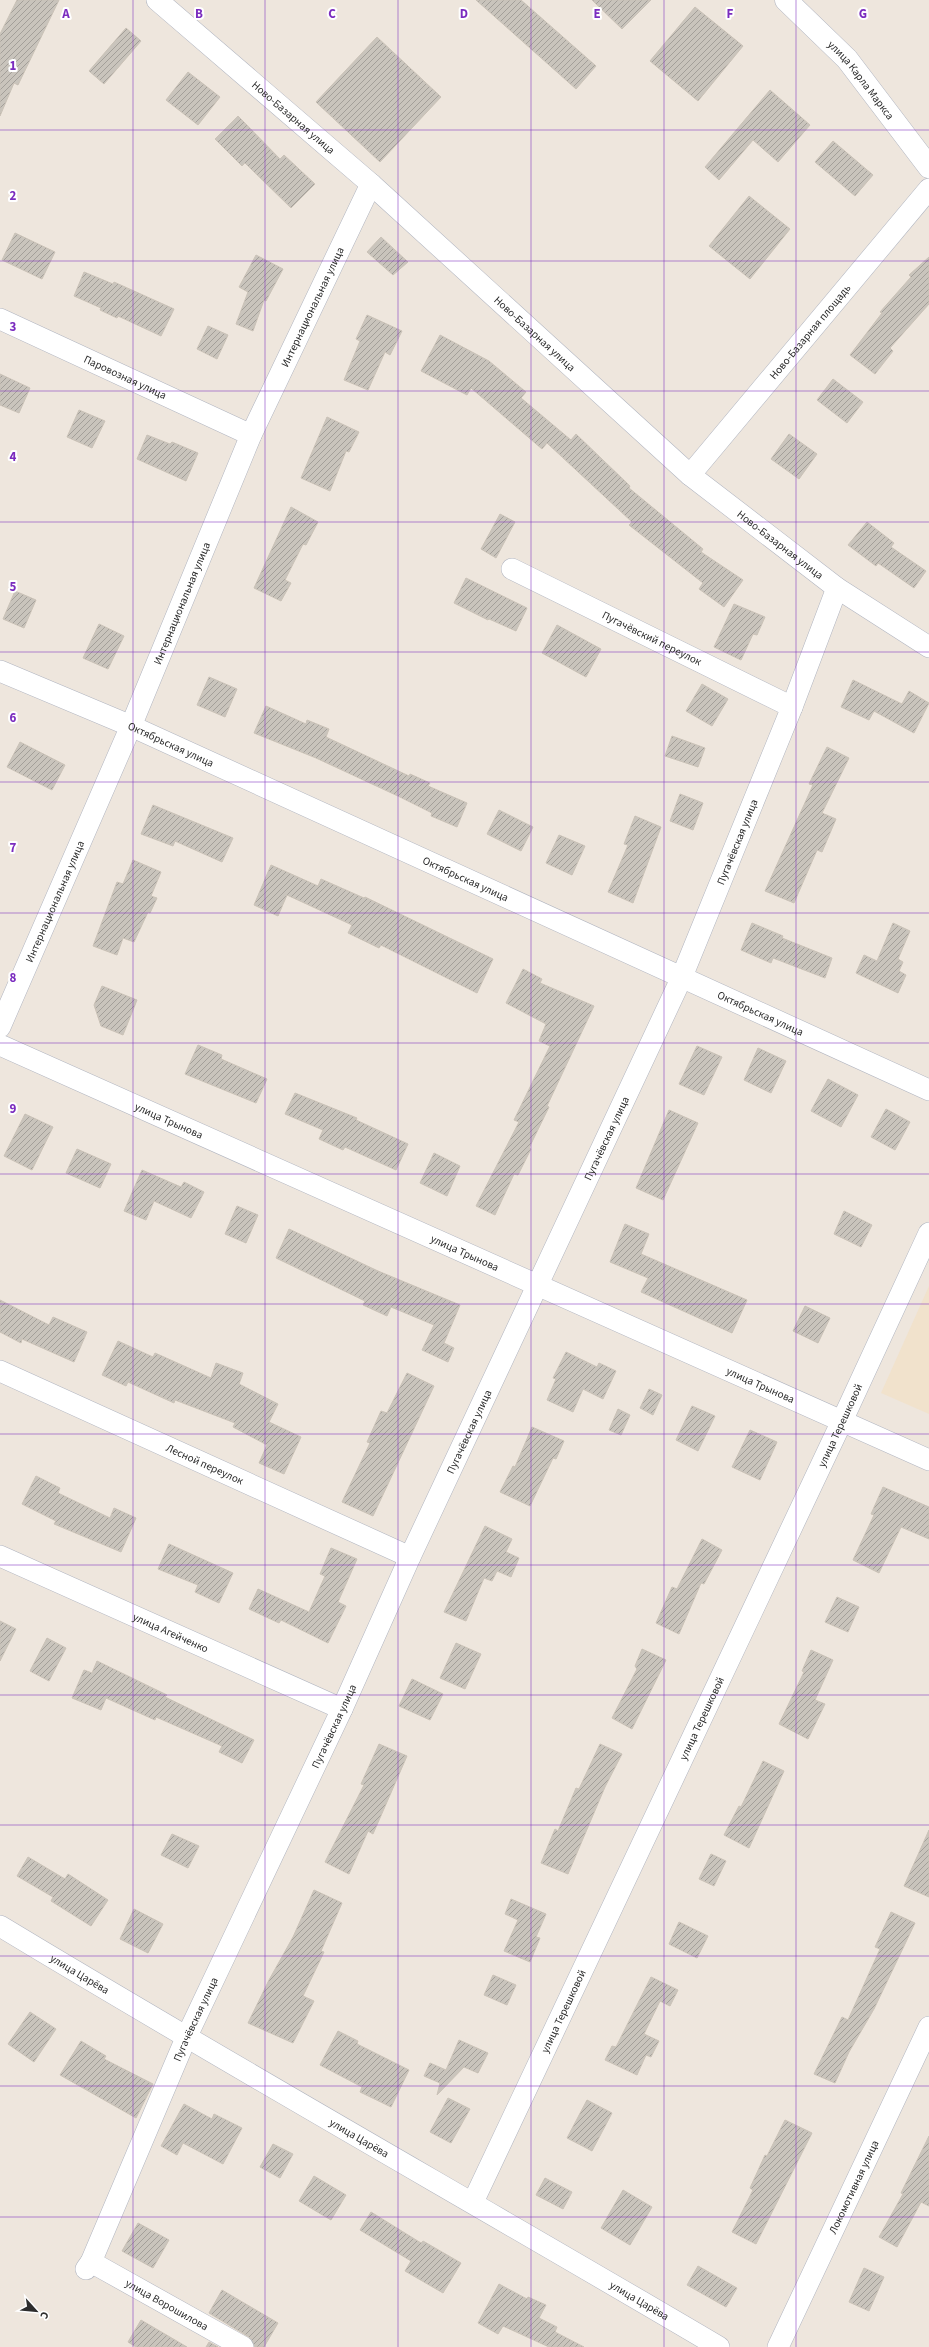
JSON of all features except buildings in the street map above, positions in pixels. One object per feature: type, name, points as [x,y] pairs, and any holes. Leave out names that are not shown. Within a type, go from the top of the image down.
[{"type":"street","name":"Ново-Базарная улица","points":[[157,0],[371,184],[690,475],[837,588],[929,647]]},
{"type":"street","name":"улица Карла Маркса","points":[[786,0],[847,58],[929,167]]},
{"type":"street","name":"Интернациональная улица","points":[[0,1027],[131,726],[251,435],[371,184]]},
{"type":"street","name":"Ново-Базарная площадь","points":[[690,475],[929,189]]},
{"type":"street","name":"Паровозная улица","points":[[0,319],[251,435]]},
{"type":"street","name":"Пугачёвский переулок","points":[[512,569],[792,707]]},
{"type":"street","name":"Пугачёвская улица","points":[[89,2266],[186,2038],[342,1709],[410,1556],[681,979],[792,707],[837,588]]},
{"type":"street","name":"Октябрьская улица","points":[[0,671],[131,726],[681,979],[929,1090]]},
{"type":"street","name":"улица Трынова","points":[[0,1045],[929,1460]]},
{"type":"street","name":"улица Терешковой","points":[[473,2202],[842,1422],[929,1233]]},
{"type":"street","name":"Лесной переулок","points":[[0,1371],[410,1556]]},
{"type":"street","name":"улица Агейченко","points":[[0,1556],[342,1709]]},
{"type":"street","name":"улица Царёва","points":[[0,1926],[186,2038],[473,2202],[719,2347]]},
{"type":"street","name":"Локомотивная улица","points":[[778,2347],[929,2027]]},
{"type":"street","name":"улица Ворошилова","points":[[89,2266],[244,2347]]},
{"type":"shaded area","points":[[929,1286],[929,1414],[881,1393]]}]
